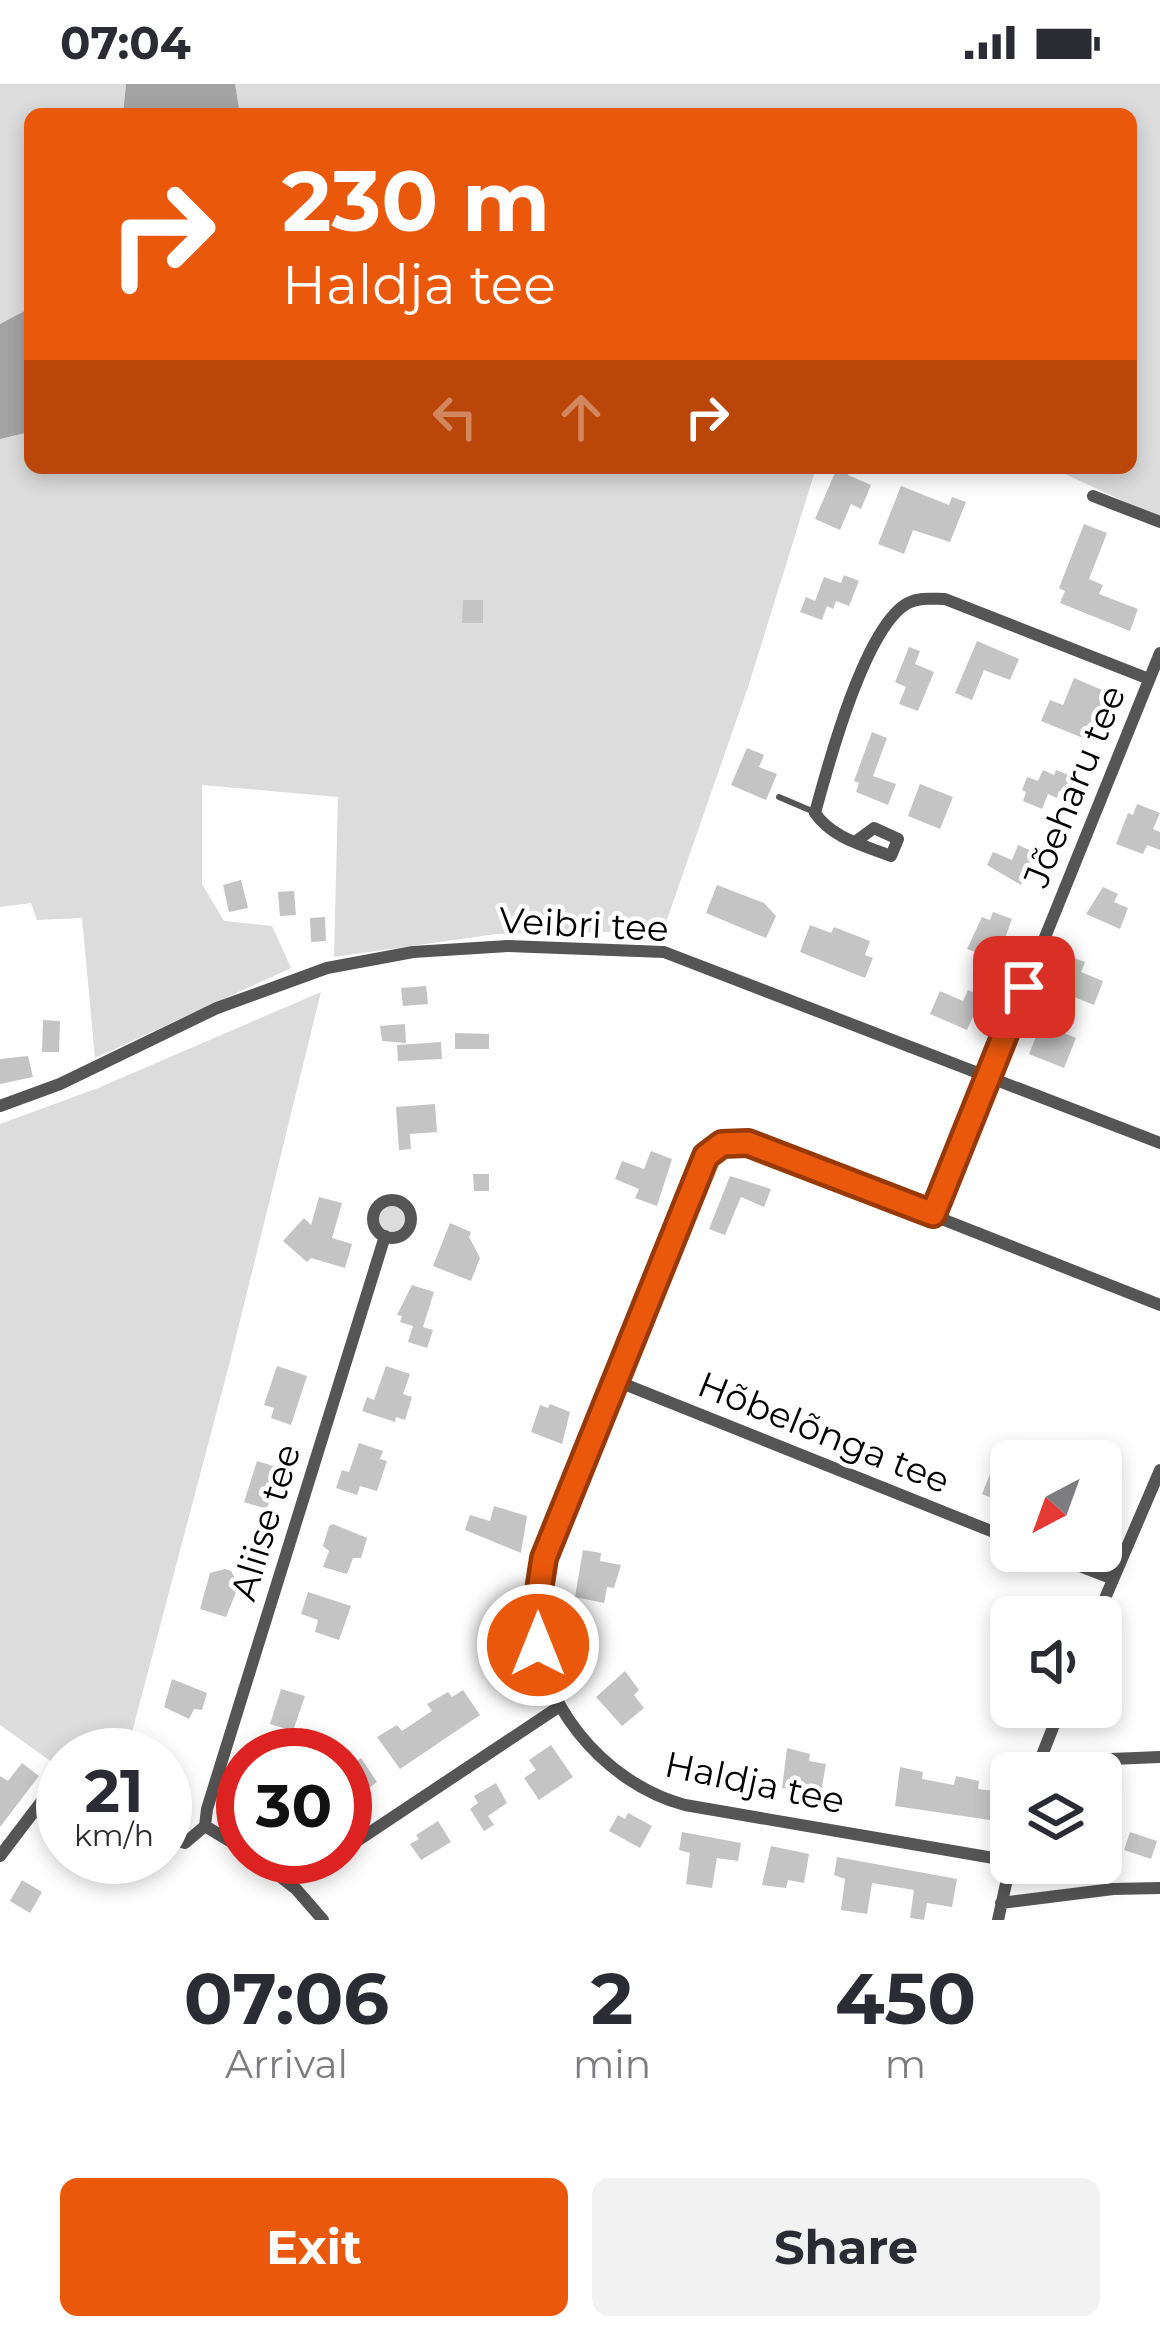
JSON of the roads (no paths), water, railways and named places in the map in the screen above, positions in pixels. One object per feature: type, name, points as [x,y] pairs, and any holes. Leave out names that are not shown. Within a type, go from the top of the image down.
[{"type":"street","points":[[1093,496],[1160,522]]},
{"type":"street","points":[[855,842],[833,832],[815,813],[832,745],[864,669],[888,619],[909,602],[945,599],[1149,679]]},
{"type":"street","name":"Jõeharu tee","points":[[989,1075],[1160,653]]},
{"type":"street","name":"Veibri tee","points":[[0,1106],[60,1084],[218,1008],[326,968],[412,952],[508,946],[664,952],[1160,1143]]},
{"type":"street","points":[[933,1214],[989,1075]]},
{"type":"street","name":"Haldja tee","points":[[990,1857],[662,1799],[628,1780],[599,1756],[560,1706],[538,1645],[536,1595],[544,1558],[700,1168],[713,1148],[729,1142],[748,1143],[1160,1305]]},
{"type":"street","name":"Aliise tee","points":[[206,1826],[214,1786],[385,1237]]},
{"type":"street","name":"Hõbelõnga tee","points":[[614,1380],[990,1531]]},
{"type":"street","points":[[1106,1596],[1160,1471]]},
{"type":"street","points":[[1095,1572],[1113,1579]]},
{"type":"street","points":[[372,1831],[560,1706]]},
{"type":"street","points":[[1122,1760],[1160,1757]]},
{"type":"street","points":[[0,1856],[36,1809]]},
{"type":"street","points":[[192,1837],[206,1826],[216,1832]]},
{"type":"street","points":[[290,1884],[323,1920]]},
{"type":"street","points":[[998,1920],[1006,1884]]},
{"type":"street","points":[[1001,1903],[1113,1888],[1160,1888]]},
{"type":"lane","points":[[779,797],[815,813]]}]
